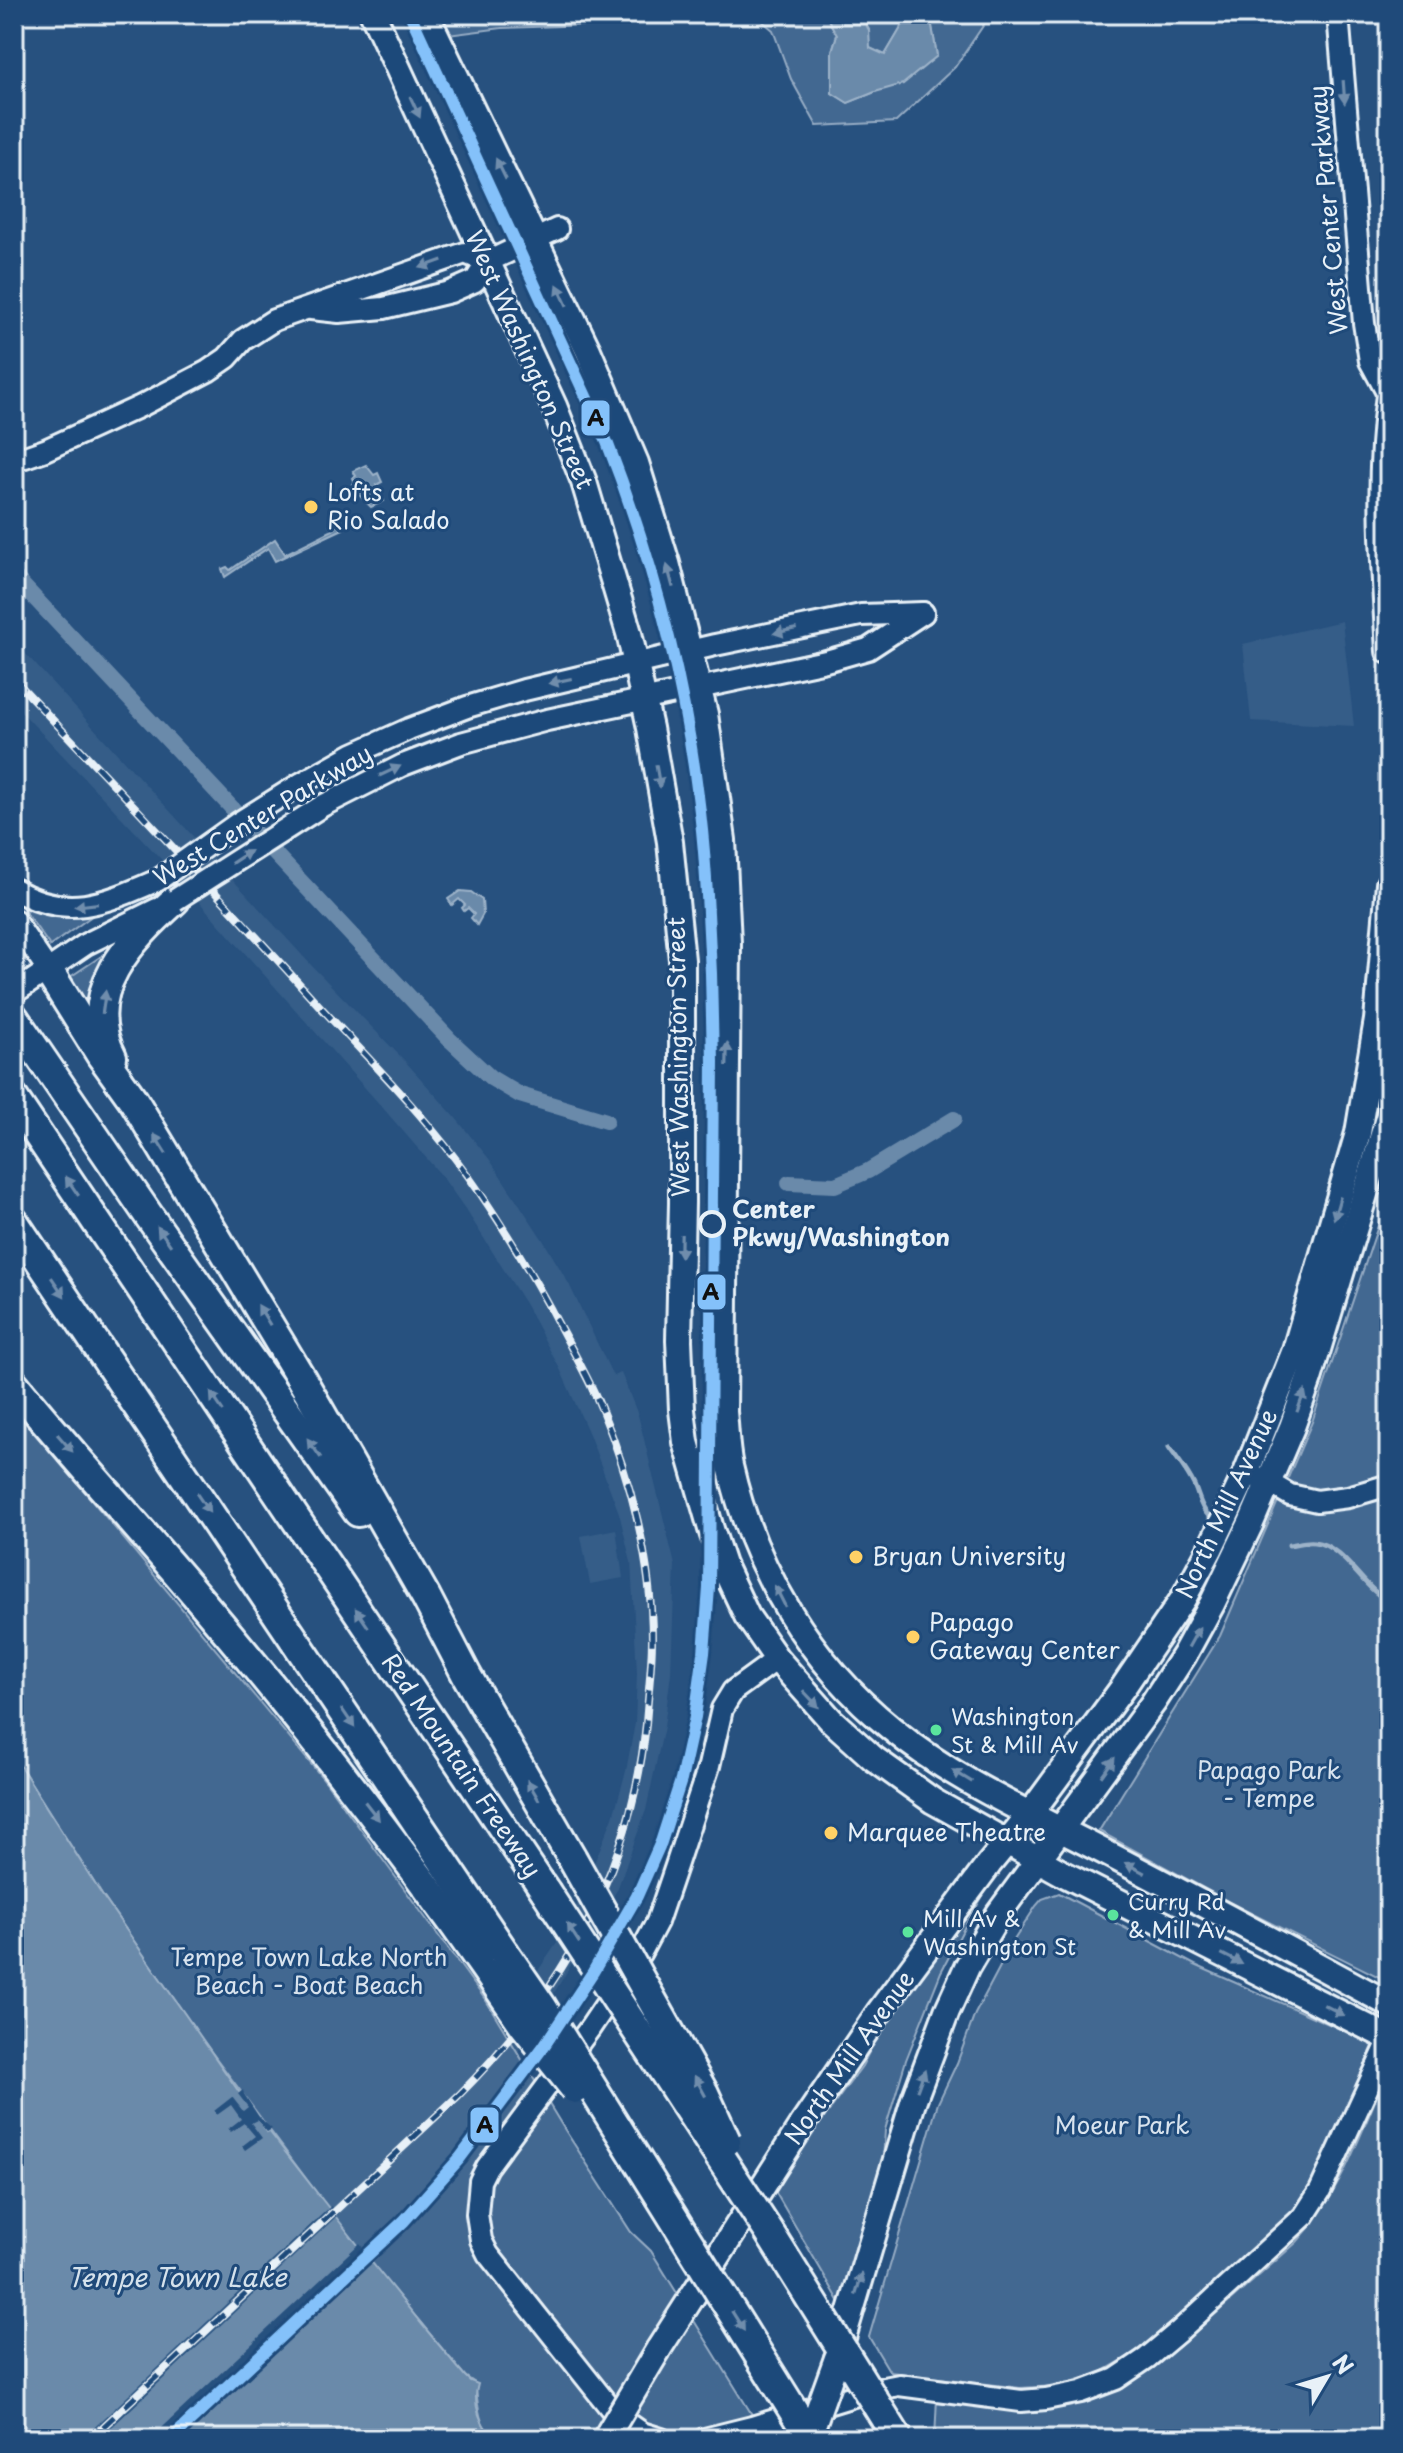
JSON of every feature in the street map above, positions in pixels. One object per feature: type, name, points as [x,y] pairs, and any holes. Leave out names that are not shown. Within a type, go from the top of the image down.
[{"type":"highway","points":[[166,890],[144,928],[126,948],[112,972],[104,999],[103,1029],[109,1051],[134,1101],[298,1373],[426,1597],[467,1676],[704,2093],[769,2232]]},
{"type":"highway","points":[[30,982],[101,1055],[134,1101]]},
{"type":"highway","points":[[14,1018],[387,1554],[467,1676]]},
{"type":"highway","name":"Red Mountain Freeway","points":[[14,1099],[546,1892],[769,2232],[898,2439]]},
{"type":"highway","points":[[14,1222],[497,1963],[524,2025],[652,2183],[810,2439]]},
{"type":"highway","points":[[14,1384],[198,1597],[403,1852],[497,1963]]},
{"type":"main road","name":"West Washington Street","points":[[373,14],[554,406],[584,482],[616,584],[636,665],[670,842],[682,960],[683,1189],[679,1340],[682,1410],[686,1442],[723,1565],[747,1616],[777,1659],[831,1720],[873,1758],[933,1801],[1038,1859],[1389,2039]]},
{"type":"main road","name":"West Washington Street","points":[[426,14],[546,234],[636,463],[667,563],[699,688],[715,783],[726,884],[728,957],[723,1386],[729,1462],[763,1563],[802,1632],[842,1682],[892,1730],[924,1753],[1030,1814],[1389,2004]]},
{"type":"main road","points":[[1389,396],[1382,489],[1389,651]]},
{"type":"main road","name":"North Mill Avenue","points":[[810,2439],[914,2099],[947,2011],[999,1913],[1139,1724],[1184,1655],[1212,1604],[1257,1477],[1358,1133],[1385,967],[1389,884]]},
{"type":"main road","name":"North Mill Avenue","points":[[605,2439],[658,2350],[802,2125],[879,2012],[1124,1686],[1183,1599],[1257,1477],[1309,1379],[1389,1115]]},
{"type":"street","name":"West Center Parkway","points":[[1338,14],[1364,323],[1370,361],[1389,396]]},
{"type":"street","points":[[303,309],[339,312],[369,310],[423,300],[475,281],[487,262],[546,234]]},
{"type":"street","points":[[14,458],[45,450],[193,380],[227,358],[243,340],[267,323],[465,253],[487,262]]},
{"type":"street","name":"West Center Parkway","points":[[30,982],[166,890],[382,774],[439,750],[517,727],[826,661],[868,649],[923,613],[861,615],[690,651],[524,690],[440,716],[353,754],[238,823],[166,890]]},
{"type":"street","points":[[14,889],[42,902],[79,906],[166,890]]},
{"type":"street","points":[[14,920],[30,982]]},
{"type":"street","points":[[1257,1477],[1290,1495],[1317,1501],[1348,1497],[1389,1485]]},
{"type":"street","points":[[661,2439],[642,2433],[615,2414],[497,2267],[481,2240],[477,2214],[480,2181],[641,1952],[657,1922],[681,1852],[709,1766],[722,1709],[733,1691],[777,1659]]},
{"type":"street","points":[[704,2439],[899,2385],[1021,2401],[1081,2392],[1116,2379],[1178,2332],[1304,2216],[1327,2178],[1389,2039]]},
{"type":"shaded area","points":[[1342,621],[1354,726],[1251,721],[1243,644]]},
{"type":"shaded area","points":[[14,641],[312,966],[404,1060],[490,1160],[569,1284],[613,1376],[621,1373],[638,1415],[675,1565],[671,1673],[664,1727],[646,1810],[617,1890],[516,2055],[451,2087],[508,2014],[555,1946],[576,1907],[613,1817],[635,1723],[637,1673],[631,1562],[619,1513],[561,1371],[526,1305],[468,1213],[441,1175],[161,859],[14,704]]},
{"type":"shaded area","points":[[616,1529],[623,1578],[590,1584],[581,1536]]},
{"type":"green space","points":[[438,14],[683,14],[621,24],[502,28],[448,35]]},
{"type":"green space","points":[[754,14],[825,14],[837,35],[832,51],[832,93],[848,103],[875,92],[937,56],[930,14],[991,14],[955,67],[896,122],[817,126],[791,79],[773,30]]},
{"type":"green space","points":[[860,14],[927,14],[905,21],[885,55],[869,48],[869,30]]},
{"type":"green space","points":[[24,904],[67,916],[96,913],[50,946],[22,907]]},
{"type":"green space","points":[[115,947],[92,1014],[70,977]]},
{"type":"green space","name":"Papago Park - Tempe","points":[[1386,1202],[1389,1203],[1389,1982],[1229,1902],[1099,1831],[1220,1636],[1312,1422]]},
{"type":"green space","name":"Tempe Town Lake North Beach - Boat Beach","points":[[14,1410],[326,1782],[487,2002],[631,2232],[651,2251],[767,2439],[497,2439],[485,2427],[475,2383],[465,2376],[355,2244],[201,2038],[102,1895],[14,1756]]},
{"type":"green space","points":[[985,1887],[987,1889],[941,1972],[906,2060],[885,2130],[882,2178],[841,2304],[773,2188],[862,2066],[886,2019]]},
{"type":"green space","name":"Moeur Park","points":[[1059,1893],[1195,1965],[1374,2044],[1326,2155],[1289,2215],[1154,2338],[1129,2356],[1100,2373],[1058,2386],[1020,2388],[890,2372],[869,2337],[938,2103],[975,2014],[1014,1940],[1042,1899]]},
{"type":"green space","points":[[1389,2068],[1389,2439],[935,2439],[937,2397],[1017,2410],[1070,2405],[1125,2384],[1159,2364],[1297,2242],[1313,2223],[1350,2159]]},
{"type":"water","points":[[825,14],[860,14],[869,30],[870,48],[885,55],[905,21],[930,14],[937,56],[903,84],[848,103],[832,93],[832,51],[837,35]]},
{"type":"water","points":[[366,465],[374,475],[378,473],[382,482],[376,485],[384,501],[371,507],[353,484],[356,476],[353,471]]},
{"type":"water","points":[[339,521],[343,529],[275,561],[268,548],[225,577],[222,569],[227,567],[230,570],[275,539],[285,554],[333,530],[330,526]]},
{"type":"water","points":[[460,891],[471,892],[482,900],[483,914],[477,925],[471,918],[474,914],[468,908],[464,911],[462,908],[465,905],[459,899],[452,905],[448,899]]},
{"type":"water","name":"Tempe Town Lake","points":[[14,1756],[102,1895],[267,2132],[440,2346],[470,2381],[478,2384],[476,2399],[479,2414],[486,2428],[497,2439],[14,2439]]},
{"type":"pier","points":[[243,2090],[259,2117],[272,2129],[267,2132],[257,2120],[251,2123],[262,2138],[245,2150],[242,2146],[255,2136],[244,2123],[231,2132],[228,2129],[241,2119],[231,2105],[217,2115],[214,2111],[232,2097],[243,2111],[248,2107],[238,2094]]},
{"type":"pier","points":[[331,2206],[338,2215],[99,2439],[82,2439]]},
{"type":"pier","points":[[360,2243],[372,2259],[178,2439],[150,2439]]},
{"type":"waterway","points":[[14,576],[449,1039],[491,1078],[520,1095],[606,1121]]},
{"type":"waterway","points":[[789,1183],[835,1185],[868,1171],[954,1119]]},
{"type":"waterway","points":[[1169,1447],[1192,1480],[1208,1515]]},
{"type":"waterway","points":[[1289,1545],[1311,1542],[1325,1545],[1389,1601]]},
{"type":"railway","points":[[14,679],[403,1096],[483,1196],[584,1371],[612,1435],[638,1521],[651,1610],[652,1650],[638,1778],[608,1878],[560,1970],[530,2013],[459,2095],[90,2439]]},
{"type":"transit line","name":"A","points":[[171,2439],[404,2221],[460,2158],[544,2046],[593,1972],[637,1896],[661,1842],[681,1780],[695,1717],[704,1653],[709,1588],[713,1062],[705,862],[684,706],[651,572],[607,442],[410,14]]},
{"type":"place","name":"Lofts at Rio Salado","points":[[311,507]]},
{"type":"place","name":"Center Pkwy/Washington","points":[[712,1224]]},
{"type":"place","name":"Bryan University","points":[[856,1557]]},
{"type":"place","name":"Papago Gateway Center","points":[[913,1637]]},
{"type":"place","name":"Washington St & Mill Av","points":[[936,1730]]},
{"type":"place","name":"Marquee Theatre","points":[[831,1833]]},
{"type":"place","name":"Curry Rd & Mill Av","points":[[1113,1915]]},
{"type":"place","name":"Mill Av & Washington St","points":[[908,1932]]}]
